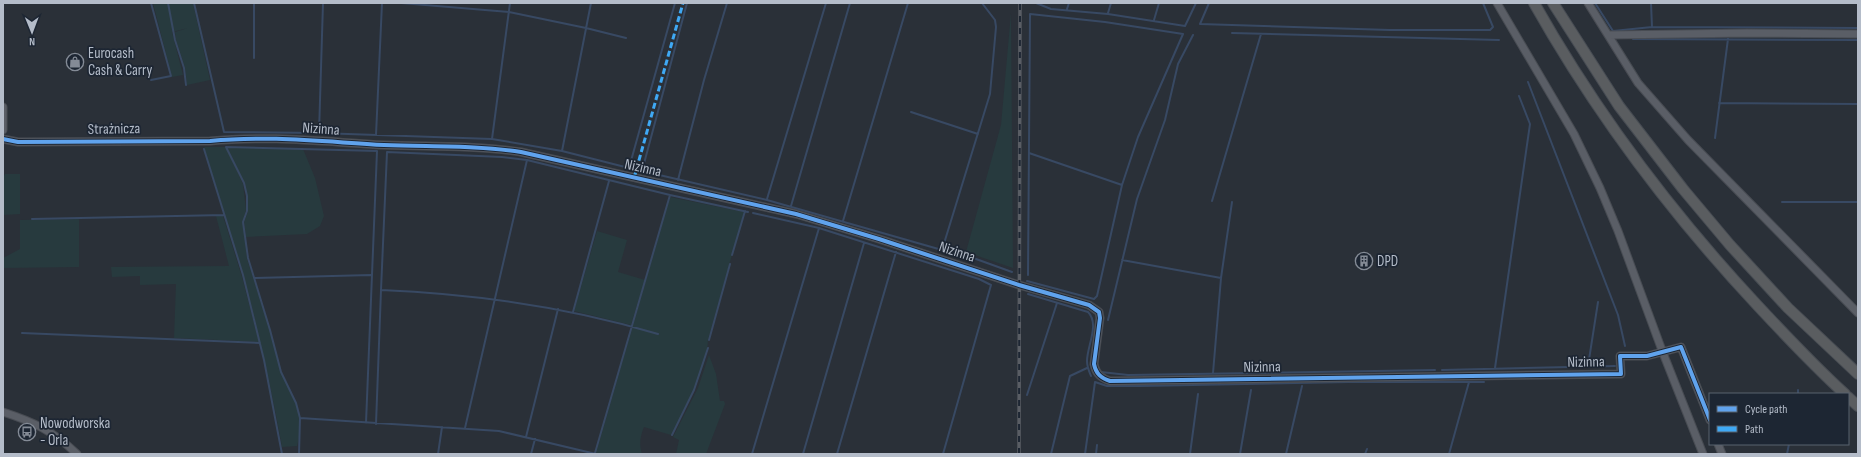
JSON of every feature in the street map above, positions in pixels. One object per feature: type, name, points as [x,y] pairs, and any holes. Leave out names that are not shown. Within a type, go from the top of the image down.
[{"type":"highway","points":[[1534,3],[1586,89],[1669,204],[1714,259],[1789,340],[1844,393]]},
{"type":"highway","points":[[1553,3],[1619,106],[1683,189],[1730,245],[1788,308],[1858,374]]},
{"type":"highway","points":[[1849,398],[1858,406]]},
{"type":"street","points":[[1497,3],[1570,127],[1595,177],[1618,231],[1663,353],[1703,454]]},
{"type":"street","points":[[1588,3],[1638,83],[1688,140],[1858,313]]},
{"type":"street","points":[[1609,35],[1716,33],[1858,34]]},
{"type":"street","points":[[3,107],[3,130]]},
{"type":"street","name":"Strażnicza","points":[[3,139],[18,142],[225,140]]},
{"type":"street","name":"Nizinna","points":[[225,140],[293,139],[383,145],[500,149],[544,157],[796,214],[1094,308],[1099,312],[1100,323],[1094,364],[1095,369],[1100,377],[1110,381],[1621,374],[1620,356],[1647,356],[1663,353]]},
{"type":"street","points":[[1663,353],[1681,347],[1709,417]]},
{"type":"street","points":[[3,412],[41,426],[57,436],[77,454]]},
{"type":"green space","points":[[153,3],[193,3],[210,80],[187,85],[185,68],[175,32],[188,28],[172,32],[183,75],[172,77]]},
{"type":"green space","points":[[1011,13],[1013,268],[966,252],[1001,125]]},
{"type":"green space","points":[[204,147],[226,147],[243,184],[246,210],[243,222],[247,259],[269,327],[281,372],[296,403],[300,419],[300,434],[297,446],[282,447],[258,333],[227,221]]},
{"type":"green space","points":[[227,147],[303,149],[315,178],[324,216],[320,226],[307,234],[246,237],[244,222],[248,211],[247,197],[244,183]]},
{"type":"green space","points":[[5,174],[20,174],[20,214],[3,215],[3,178]]},
{"type":"green space","points":[[670,197],[744,212],[708,340],[704,363],[695,389],[671,435],[644,427],[640,440],[642,454],[596,453]]},
{"type":"green space","points":[[216,216],[223,216],[242,277],[259,342],[174,338],[176,284],[140,285],[140,276],[112,277],[111,267],[229,266]]},
{"type":"green space","points":[[79,219],[79,267],[3,268],[3,258],[20,249],[20,220]]},
{"type":"green space","points":[[597,231],[627,240],[618,272],[645,280],[631,325],[574,311]]},
{"type":"green space","points":[[709,355],[716,374],[720,401],[724,401],[725,404],[706,454],[676,454],[679,440],[673,437],[698,388]]},
{"type":"waterway","points":[[151,3],[171,76],[151,80]]},
{"type":"waterway","points":[[168,3],[175,40],[184,68],[186,85]]},
{"type":"waterway","points":[[194,3],[224,132],[319,133],[492,139],[562,151],[629,168],[675,3]]},
{"type":"waterway","points":[[254,3],[254,58]]},
{"type":"waterway","points":[[319,133],[323,3]]},
{"type":"waterway","points":[[376,135],[382,3]]},
{"type":"waterway","points":[[401,3],[509,12],[626,38]]},
{"type":"waterway","points":[[492,139],[510,3]]},
{"type":"waterway","points":[[562,151],[591,3]]},
{"type":"waterway","points":[[687,3],[642,171],[767,200],[942,250],[990,94],[996,27],[995,20],[982,3]]},
{"type":"waterway","points":[[678,180],[704,80],[727,3]]},
{"type":"waterway","points":[[767,199],[826,3]]},
{"type":"waterway","points":[[791,206],[850,3]]},
{"type":"waterway","points":[[843,221],[908,3]]},
{"type":"waterway","points":[[1036,3],[1051,9],[1108,14],[1185,26],[1196,3]]},
{"type":"waterway","points":[[1067,9],[1069,3]]},
{"type":"waterway","points":[[1108,13],[1111,3]]},
{"type":"waterway","points":[[1154,20],[1159,3]]},
{"type":"waterway","points":[[1209,3],[1200,24],[1390,30],[1490,30],[1493,27],[1483,3]]},
{"type":"waterway","points":[[1595,3],[1613,31],[1652,27],[1858,28]]},
{"type":"waterway","points":[[1651,3],[1652,27]]},
{"type":"waterway","points":[[1027,281],[1094,299],[1097,296],[1122,185],[1138,137],[1183,34],[1105,22],[1030,14],[1028,275]]},
{"type":"waterway","points":[[1232,33],[1499,40]]},
{"type":"waterway","points":[[1212,201],[1261,34]]},
{"type":"waterway","points":[[1108,320],[1137,199],[1165,120],[1178,64],[1193,35]]},
{"type":"waterway","points":[[1633,39],[1858,40]]},
{"type":"waterway","points":[[1715,138],[1728,39]]},
{"type":"waterway","points":[[1528,82],[1618,315],[1625,346]]},
{"type":"waterway","points":[[1495,368],[1530,124],[1519,96]]},
{"type":"waterway","points":[[1719,103],[1858,104]]},
{"type":"waterway","points":[[911,112],[978,134]]},
{"type":"waterway","points":[[366,423],[377,151],[226,147],[244,183],[247,196],[247,211],[243,222],[248,258],[281,372],[296,403],[300,418],[499,431],[596,454]]},
{"type":"waterway","points":[[204,149],[243,275],[264,360],[282,454]]},
{"type":"waterway","points":[[381,290],[387,152],[502,157],[527,160],[670,195]]},
{"type":"waterway","points":[[1029,153],[1122,185]]},
{"type":"waterway","points":[[465,428],[527,160]]},
{"type":"waterway","points":[[573,312],[609,181]]},
{"type":"waterway","points":[[595,453],[670,195],[748,212]]},
{"type":"waterway","points":[[1213,373],[1221,278],[1232,202]]},
{"type":"waterway","points":[[1782,202],[1858,202]]},
{"type":"waterway","points":[[732,255],[745,211]]},
{"type":"waterway","points":[[753,213],[819,228],[979,279],[991,285],[943,454]]},
{"type":"waterway","points":[[32,219],[224,215]]},
{"type":"waterway","points":[[752,454],[819,228]]},
{"type":"waterway","points":[[803,454],[864,243]]},
{"type":"waterway","points":[[837,454],[896,252]]},
{"type":"waterway","points":[[965,255],[1012,272]]},
{"type":"waterway","points":[[1122,260],[1221,278]]},
{"type":"waterway","points":[[709,340],[730,264]]},
{"type":"waterway","points":[[255,278],[371,275]]},
{"type":"waterway","points":[[376,424],[381,290],[452,295],[521,303],[590,316],[658,334]]},
{"type":"waterway","points":[[1028,294],[1088,312],[1093,323],[1087,361],[1091,376]]},
{"type":"waterway","points":[[1588,366],[1598,302]]},
{"type":"waterway","points":[[1027,395],[1057,303]]},
{"type":"waterway","points":[[526,437],[558,309]]},
{"type":"waterway","points":[[22,333],[260,343]]},
{"type":"waterway","points":[[672,435],[694,390],[708,348]]},
{"type":"waterway","points":[[1442,370],[1615,366]]},
{"type":"waterway","points":[[1051,454],[1070,376],[1087,368]]},
{"type":"waterway","points":[[1101,372],[1128,375],[1435,370]]},
{"type":"waterway","points":[[1085,454],[1095,382],[1107,386],[1349,382],[1484,382]]},
{"type":"waterway","points":[[1449,454],[1469,382]]},
{"type":"waterway","points":[[1286,454],[1302,386]]},
{"type":"waterway","points":[[1240,454],[1251,390]]},
{"type":"waterway","points":[[1190,454],[1198,394]]},
{"type":"waterway","points":[[299,454],[300,418]]},
{"type":"waterway","points":[[438,454],[442,427]]},
{"type":"waterway","points":[[531,454],[535,439]]},
{"type":"waterway","points":[[1096,454],[1097,445]]},
{"type":"waterway","points":[[1787,454],[1789,445]]},
{"type":"waterway","points":[[1365,454],[1367,449]]},
{"type":"railway","points":[[1019,454],[1020,3]]},
{"type":"marked path","points":[[634,178],[683,3]]},
{"type":"cycle path","points":[[3,139],[18,142],[210,141],[232,139],[275,139],[384,145],[470,147],[521,152],[796,214],[879,239],[1019,285],[1089,305],[1099,312],[1100,318],[1094,364],[1099,375],[1110,381],[1621,374],[1620,356],[1647,356],[1681,347],[1709,417]]},
{"type":"place","name":"Eurocash Cash & Carry","points":[[75,62]]},
{"type":"place","name":"DPD","points":[[1364,261]]},
{"type":"place","name":"Nowodworska - Orla","points":[[27,432]]}]
